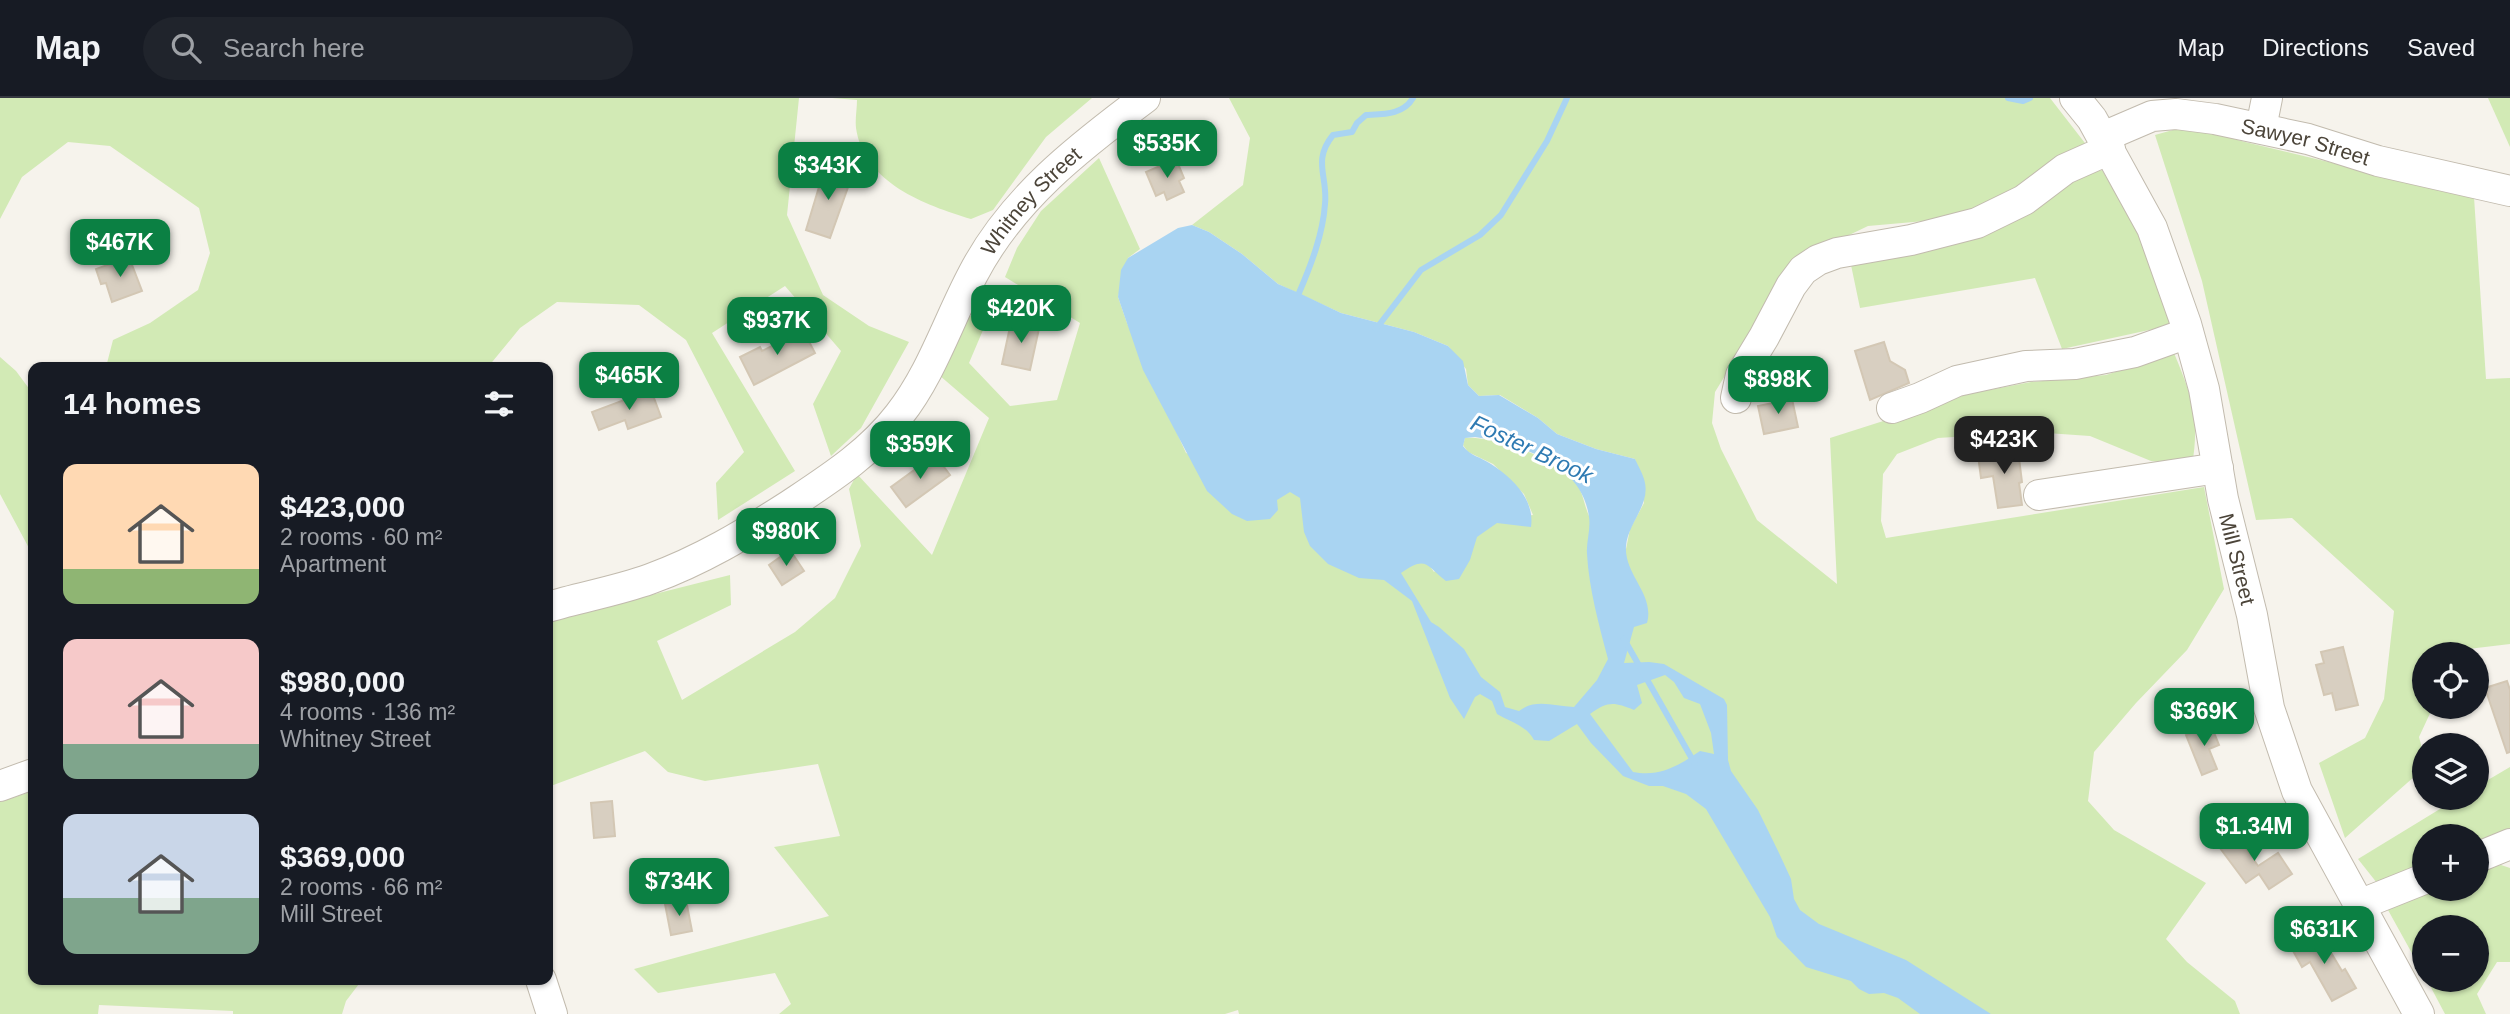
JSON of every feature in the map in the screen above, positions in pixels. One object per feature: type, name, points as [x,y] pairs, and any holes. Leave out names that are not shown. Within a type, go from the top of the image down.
[{"type":"street","name":"Whitney Street","points":[[553,606],[648,580],[688,565],[765,521],[845,467],[869,447],[899,415],[922,381],[974,272],[1024,198],[1055,169],[1144,98]]},
{"type":"street","name":"Mill Street","points":[[2075,98],[2092,119],[2152,228],[2188,333],[2204,389],[2269,708],[2297,791],[2419,1014]]},
{"type":"street","points":[[2261,128],[2267,98]]},
{"type":"street","name":"Sawyer Street","points":[[1735,398],[1741,375],[1765,337],[1791,286],[1803,270],[1818,260],[1837,253],[1911,240],[1976,223],[2024,200],[2065,169],[2152,116],[2176,114],[2261,128],[2308,139],[2378,161],[2510,191]]},
{"type":"street","points":[[1892,408],[1957,381],[2026,366],[2075,365],[2135,352],[2188,333]]},
{"type":"street","points":[[2039,495],[2218,468]]},
{"type":"street","points":[[0,786],[28,776]]},
{"type":"street","points":[[2489,853],[2510,844]]},
{"type":"street","points":[[2359,905],[2412,884]]},
{"type":"street","points":[[543,985],[552,1014]]},
{"type":"green space","points":[[0,98],[799,98],[787,215],[823,295],[869,326],[909,342],[861,428],[831,456],[813,404],[841,351],[785,286],[712,333],[795,471],[718,520],[716,483],[744,452],[686,340],[639,305],[557,302],[520,328],[492,362],[107,362],[113,340],[150,323],[198,290],[210,253],[199,208],[110,146],[68,142],[22,177],[0,219]]},
{"type":"green space","points":[[832,98],[1092,98],[1046,137],[993,210],[971,219],[917,199],[884,177],[861,147],[856,128],[857,100]]},
{"type":"green space","points":[[1229,98],[2050,98],[2088,147],[2024,189],[1959,218],[1868,226],[1795,261],[1715,392],[1712,423],[1721,449],[1757,520],[1837,584],[1830,438],[1968,394],[2031,382],[2106,375],[2174,353],[2193,408],[2195,434],[2192,466],[2151,461],[2090,436],[2032,432],[1938,438],[1897,454],[1883,474],[1881,521],[1886,538],[2204,487],[2224,589],[2187,650],[2094,752],[2088,801],[2114,830],[2206,883],[2166,939],[2187,962],[2235,1001],[2240,1014],[1239,1014],[1238,1010],[1225,1014],[779,1014],[791,1004],[775,973],[658,993],[634,969],[829,916],[774,847],[840,836],[818,764],[705,781],[668,772],[645,751],[553,785],[553,620],[730,575],[731,605],[657,641],[682,700],[795,632],[835,598],[861,546],[849,489],[857,474],[932,555],[989,418],[939,375],[969,316],[989,316],[969,363],[1010,406],[1057,400],[1080,323],[1005,277],[1017,248],[1041,211],[1099,158],[1140,249],[1128,258],[1118,297],[1127,323],[1186,453],[1281,485],[1418,562],[1428,563],[1434,572],[1483,521],[1533,515],[1524,494],[1493,464],[1468,452],[1463,445],[1465,438],[1491,440],[1524,450],[1567,473],[1578,485],[1592,520],[1626,549],[1630,529],[1644,503],[1635,459],[1596,449],[1557,434],[1538,418],[1500,395],[1479,396],[1468,385],[1466,369],[1448,346],[1414,332],[1341,313],[1278,284],[1242,254],[1209,232],[1192,225],[1243,185],[1250,138]]},
{"type":"green space","points":[[2488,98],[2510,98],[2510,147]]},
{"type":"green space","points":[[2187,126],[2474,197],[2486,379],[2510,378],[2510,644],[2489,647],[2489,642],[2412,642],[2412,719],[2427,719],[2421,733],[2412,733],[2412,779],[2345,838],[2319,763],[2365,738],[2384,699],[2394,611],[2292,518],[2256,520],[2202,281],[2155,135]]},
{"type":"green space","points":[[2102,170],[2137,231],[2158,279],[2172,325],[2062,349],[2035,278],[1860,308],[1851,265],[2063,182]]},
{"type":"green space","points":[[0,357],[16,371],[28,387],[28,546],[0,494]]},
{"type":"green space","points":[[2510,767],[2510,833],[2489,840],[2489,824],[2415,824],[2438,810],[2489,810],[2489,779]]},
{"type":"green space","points":[[28,793],[28,985],[358,985],[346,1001],[342,1014],[233,1014],[233,1011],[99,1005],[98,1014],[0,1014],[0,802]]},
{"type":"green space","points":[[2412,826],[2412,870],[2377,883],[2358,859]]},
{"type":"green space","points":[[2501,865],[2510,868],[2510,962],[2497,962],[2489,975],[2489,915],[2412,915],[2412,953],[2388,910],[2412,896],[2412,901],[2489,901],[2489,867]]},
{"type":"green space","points":[[2433,992],[2478,992],[2486,1014],[2445,1014]]},
{"type":"water","points":[[1192,225],[1209,232],[1242,254],[1278,284],[1341,313],[1414,332],[1448,346],[1463,361],[1468,385],[1479,396],[1499,395],[1538,418],[1557,434],[1596,449],[1635,459],[1646,488],[1626,546],[1630,566],[1647,603],[1648,613],[1647,623],[1634,627],[1624,663],[1664,664],[1724,699],[1727,705],[1728,760],[1731,771],[1758,810],[1791,879],[1794,899],[1800,910],[1819,924],[1906,960],[1991,1014],[1920,1014],[1898,998],[1884,993],[1869,994],[1851,981],[1806,967],[1777,937],[1770,917],[1706,809],[1686,794],[1663,786],[1649,786],[1623,776],[1591,743],[1577,724],[1549,741],[1534,740],[1522,727],[1497,714],[1492,701],[1480,694],[1475,697],[1464,719],[1450,698],[1412,601],[1384,580],[1359,578],[1328,564],[1310,546],[1304,532],[1300,498],[1290,492],[1277,500],[1278,510],[1270,519],[1247,521],[1232,514],[1207,491],[1143,370],[1118,297],[1121,270],[1128,258],[1178,228]],"holes":[[[1475,437],[1511,445],[1547,460],[1575,483],[1584,498],[1589,517],[1587,549],[1590,580],[1608,659],[1597,680],[1574,707],[1538,704],[1519,711],[1505,707],[1500,692],[1481,677],[1464,649],[1431,622],[1401,573],[1421,563],[1446,581],[1459,579],[1470,560],[1477,537],[1497,523],[1531,527],[1530,508],[1521,491],[1499,470],[1463,446],[1465,438]],[[1665,675],[1674,682],[1684,698],[1700,704],[1711,733],[1714,754],[1700,751],[1660,772],[1633,772],[1590,714],[1611,704],[1634,710],[1642,703],[1637,685]]]},
{"type":"building","points":[[1176,159],[1184,178],[1179,181],[1184,192],[1167,200],[1164,192],[1156,196],[1146,172]]},
{"type":"building","points":[[825,167],[852,176],[830,238],[806,230]]},
{"type":"building","points":[[129,257],[142,291],[112,302],[106,283],[101,284],[96,269]]},
{"type":"building","points":[[1016,319],[1040,324],[1030,370],[1002,364],[1010,327],[1015,328]]},
{"type":"building","points":[[803,330],[815,353],[754,385],[740,357],[760,347],[762,351]]},
{"type":"building","points":[[1884,342],[1890,361],[1905,370],[1909,383],[1870,400],[1855,351]]},
{"type":"building","points":[[651,390],[661,417],[628,429],[625,420],[599,430],[592,412]]},
{"type":"building","points":[[1792,399],[1798,427],[1764,434],[1758,406]]},
{"type":"building","points":[[2018,450],[2022,505],[1998,508],[1993,476],[1981,478],[1978,455]]},
{"type":"building","points":[[935,455],[950,475],[906,507],[891,487]]},
{"type":"building","points":[[790,550],[804,571],[782,585],[769,565]]},
{"type":"building","points":[[2343,647],[2358,705],[2336,710],[2332,693],[2324,695],[2316,665],[2324,663],[2321,652]]},
{"type":"building","points":[[2507,681],[2510,690],[2510,752],[2507,753],[2489,700],[2489,687]]},
{"type":"building","points":[[2211,725],[2219,745],[2209,749],[2217,769],[2202,775],[2186,735]]},
{"type":"building","points":[[612,801],[615,836],[594,838],[591,803]]},
{"type":"building","points":[[2235,832],[2258,866],[2278,853],[2292,874],[2269,889],[2259,874],[2246,883],[2217,844]]},
{"type":"building","points":[[686,900],[692,931],[671,935],[665,904]]},
{"type":"building","points":[[2318,931],[2342,971],[2345,969],[2356,988],[2332,1001],[2310,962],[2302,967],[2291,947]]},
{"type":"waterway","points":[[1299,293],[1322,227],[1325,194],[1322,161],[1327,144],[1333,135],[1352,132],[1366,115],[1398,111],[1413,98]]},
{"type":"waterway","name":"Foster Brook","points":[[1376,329],[1421,270],[1480,235],[1501,215],[1547,141],[1567,98]]},
{"type":"waterway","name":"Foster Brook","points":[[2008,98],[2023,101],[2030,98]]},
{"type":"waterway","name":"Foster Brook","points":[[1624,639],[1695,764]]}]
